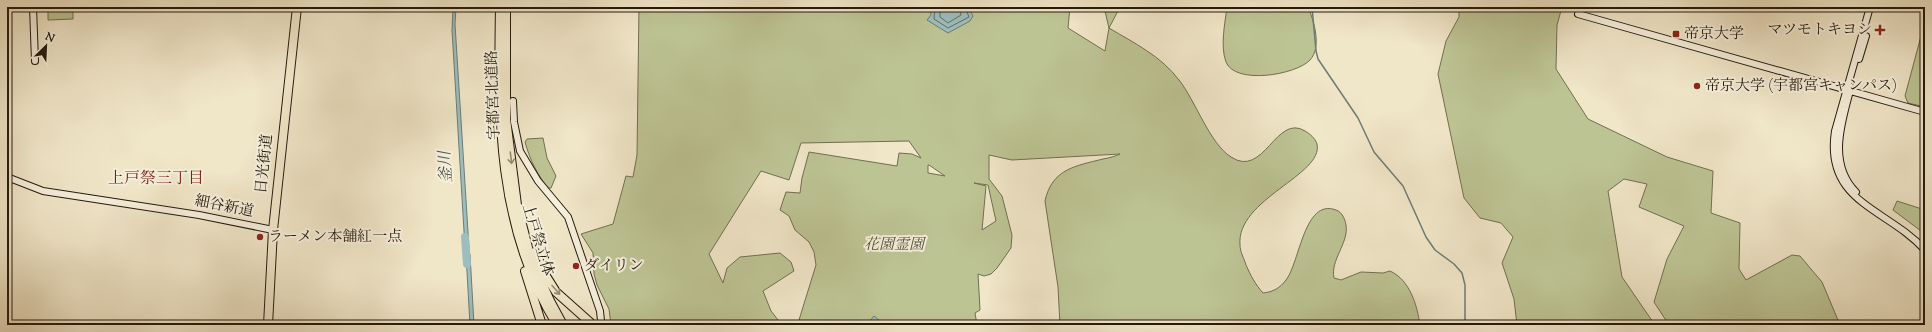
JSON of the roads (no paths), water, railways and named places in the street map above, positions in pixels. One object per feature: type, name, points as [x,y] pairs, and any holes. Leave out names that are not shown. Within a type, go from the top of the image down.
[{"type":"highway","name":"日光街道","points":[[268,325],[273,230],[297,7]]},
{"type":"highway","name":"宇都宮北道路","points":[[500,7],[499,120],[503,159],[503,183],[509,214],[529,259]]},
{"type":"highway","name":"宇都宮北道路","points":[[506,7],[506,119],[514,182],[527,234],[529,259]]},
{"type":"highway","points":[[529,259],[538,313],[543,325]]},
{"type":"highway","points":[[529,259],[546,276],[556,292],[594,325]]},
{"type":"highway","name":"上戸祭立体","points":[[529,259],[541,295],[557,325]]},
{"type":"highway","name":"上戸祭立体","points":[[529,259],[563,325]]},
{"type":"street","points":[[33,7],[35,61]]},
{"type":"street","points":[[1870,7],[1834,139],[1834,156],[1839,174],[1849,191],[1861,202],[1906,234],[1925,250]]},
{"type":"street","points":[[1874,7],[1848,90],[1838,141],[1840,164],[1847,181],[1864,199],[1925,244]]},
{"type":"street","points":[[1578,14],[1925,112]]},
{"type":"street","points":[[513,101],[514,122],[524,161],[538,181],[568,217],[600,312],[601,321],[599,325]]},
{"type":"street","name":"細谷新道","points":[[7,177],[43,191],[199,214],[273,230]]},
{"type":"water","points":[[453,7],[456,7],[455,24],[469,248],[465,248],[452,30]]},
{"type":"water","points":[[930,7],[968,7],[973,16],[970,21],[948,33],[927,20],[931,15]]},
{"type":"water","points":[[466,254],[470,254],[474,325],[470,325]]},
{"type":"water","points":[[874,316],[885,325],[868,325],[867,324]]},
{"type":"waterway","points":[[1312,7],[1318,59],[1358,118],[1374,152],[1403,186],[1426,237],[1435,250],[1454,264],[1462,273],[1465,285],[1465,325]]},
{"type":"waterway","name":"釜川","points":[[465,237],[467,264]]},
{"type":"place","name":"マツモトキヨシ","points":[[1880,30]]},
{"type":"place","name":"帝京大学","points":[[1676,34]]},
{"type":"place","name":"帝京大学 (宇都宮キャンパス)","points":[[1697,86]]},
{"type":"place","name":"ラーメン本舗紅一点","points":[[260,237]]},
{"type":"place","name":"ダイリン","points":[[576,266]]},
{"type":"district","name":"上戸祭三丁目","points":[[156,179]]},
{"type":"park label","name":"花園霊園","points":[[894,245]]}]
